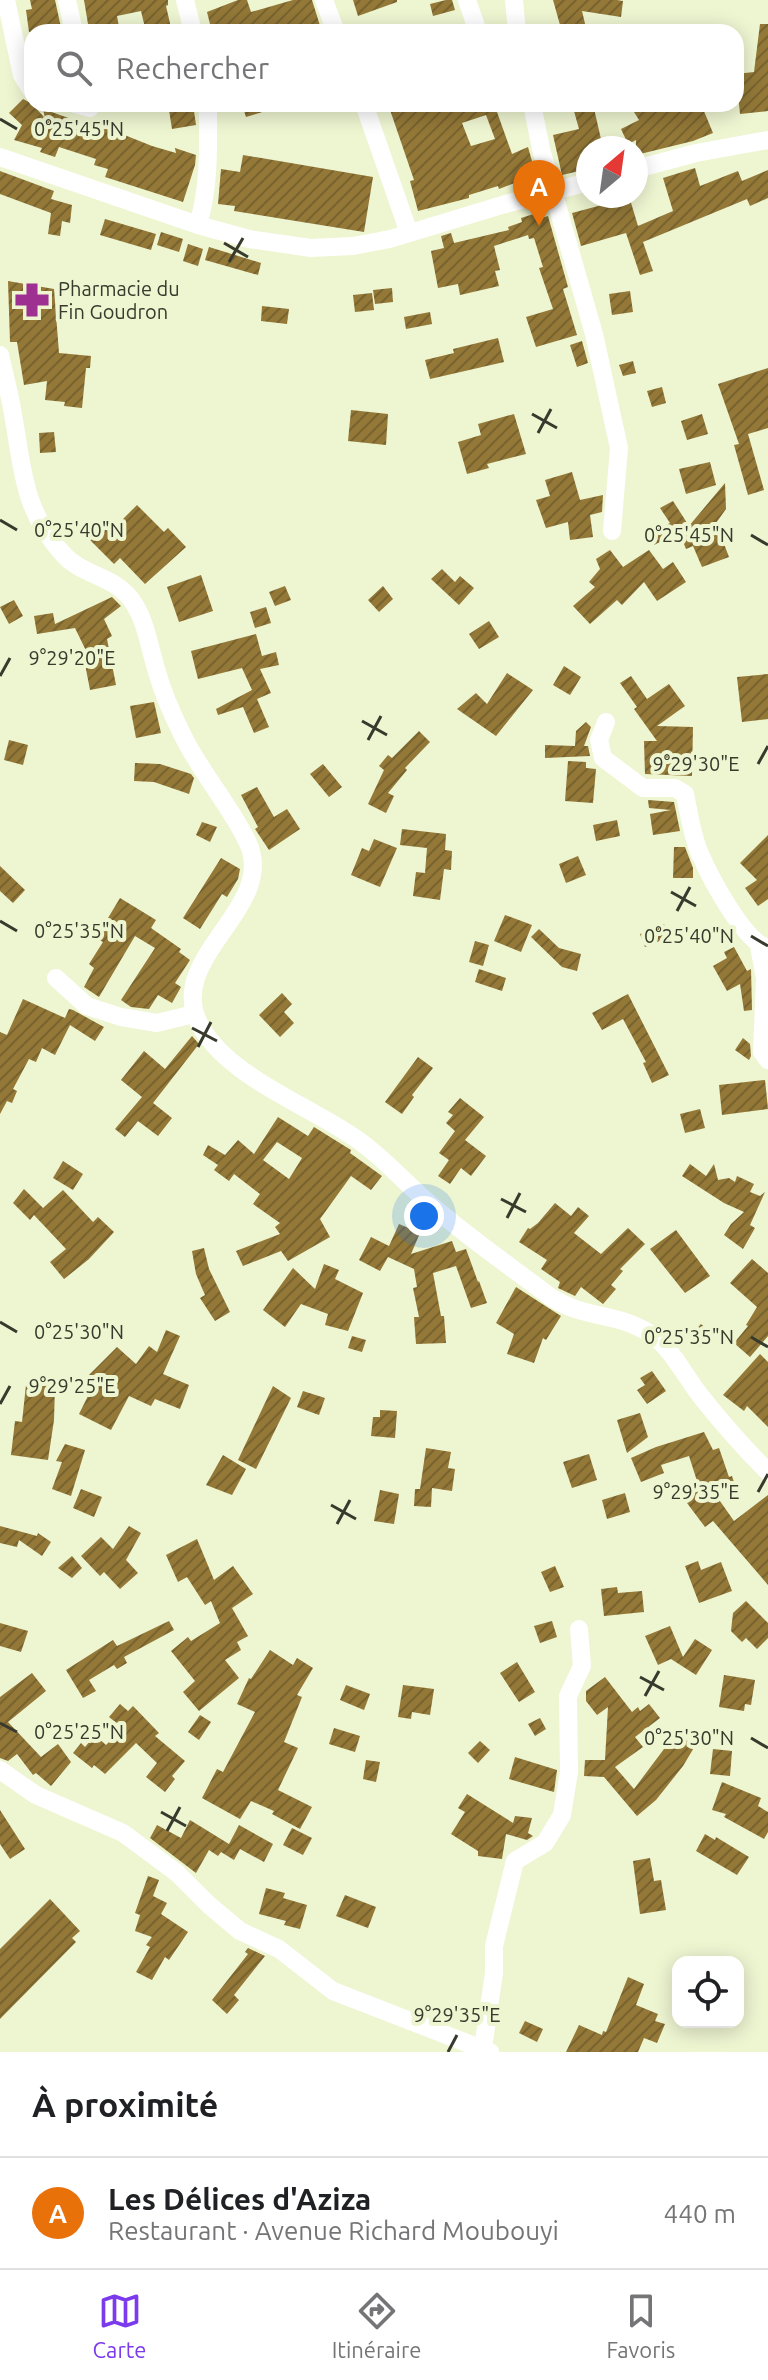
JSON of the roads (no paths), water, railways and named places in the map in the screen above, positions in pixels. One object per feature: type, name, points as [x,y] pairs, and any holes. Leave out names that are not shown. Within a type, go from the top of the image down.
[{"type":"street","points":[[6,0],[24,78]]},
{"type":"street","points":[[67,0],[72,24]]},
{"type":"street","points":[[185,0],[191,24]]},
{"type":"street","points":[[324,0],[333,24]]},
{"type":"street","points":[[467,0],[475,24]]},
{"type":"street","points":[[514,0],[516,24]]},
{"type":"street","points":[[198,225],[205,201],[208,172],[208,112]]},
{"type":"street","points":[[367,112],[409,233]]},
{"type":"street","points":[[534,112],[594,334],[619,448],[612,531]]},
{"type":"street","points":[[648,166],[696,153],[768,140]]},
{"type":"street","points":[[0,157],[198,225],[249,239],[311,248],[353,246],[409,233],[576,185]]},
{"type":"street","points":[[0,355],[23,481],[39,521],[65,557],[118,586],[130,597],[139,612],[163,692],[183,737],[249,845],[251,877],[245,896],[206,956],[195,979],[192,996],[194,1014],[201,1029],[225,1055],[288,1099],[358,1139],[431,1205],[552,1298],[569,1308],[635,1326],[659,1341],[701,1397],[768,1472]]},
{"type":"street","points":[[606,722],[599,740],[603,758],[643,788],[675,788],[685,794],[699,853],[735,916],[764,947],[762,1052],[768,1060]]},
{"type":"street","points":[[56,978],[87,1006],[121,1017],[157,1023],[194,1014]]},
{"type":"street","points":[[0,1770],[36,1795],[123,1833],[177,1873],[240,1931],[279,1949],[333,1991],[486,2050],[494,1946],[515,1861],[545,1843],[562,1815],[569,1772],[568,1696],[582,1666],[579,1629]]},
{"type":"place","name":"Les Délices d'Aziza","points":[[539,226]]},
{"type":"place","name":"Pharmacie du Fin Goudron","points":[[32,300]]}]
